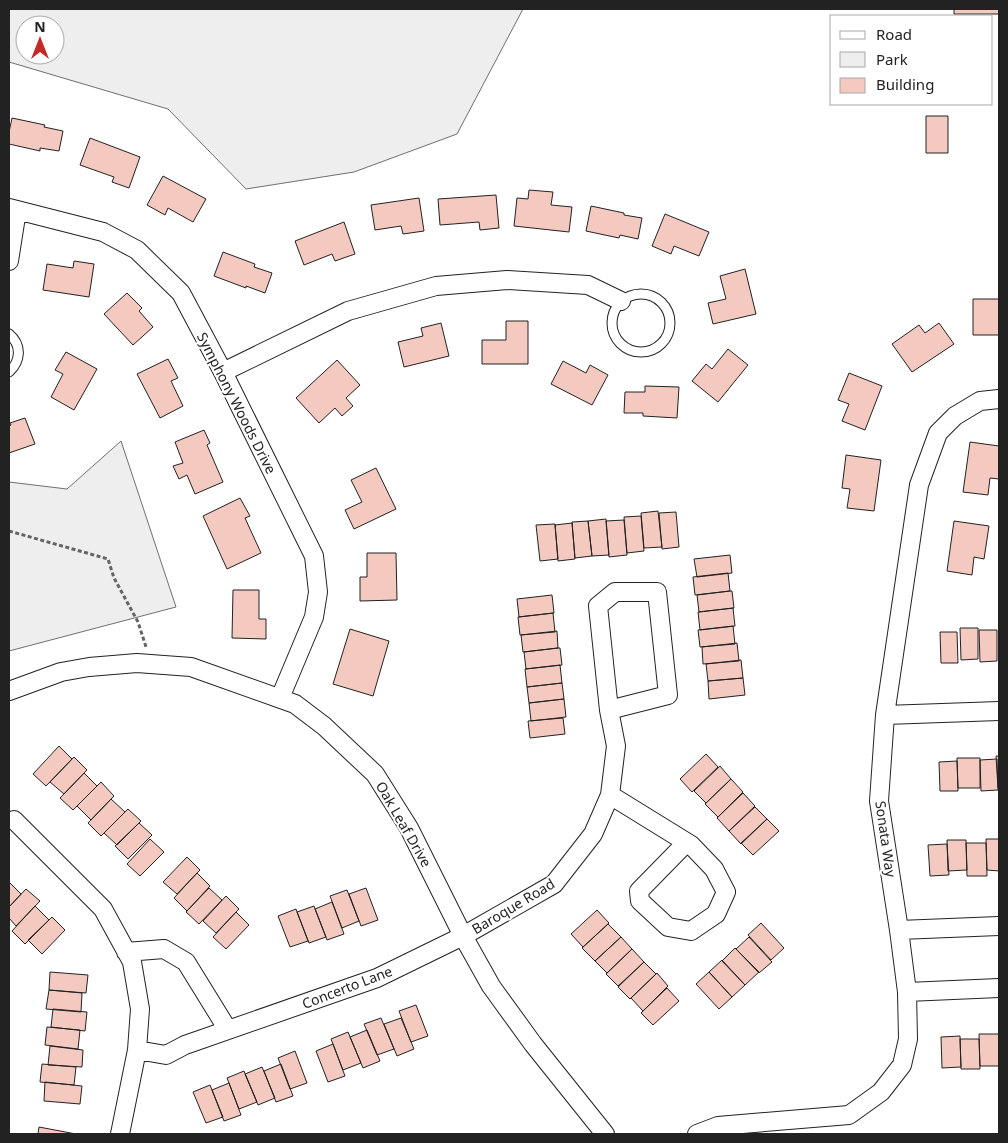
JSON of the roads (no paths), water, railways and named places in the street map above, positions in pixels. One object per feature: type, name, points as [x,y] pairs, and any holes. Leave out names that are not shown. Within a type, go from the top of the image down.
[{"type":"street","points":[[9,261],[13,209]]},
{"type":"street","name":"Symphony Woods Drive","points":[[13,209],[103,232],[137,250],[181,292],[223,372],[314,556],[318,592],[314,617],[280,698]]},
{"type":"street","points":[[223,372],[348,311],[436,286],[506,280],[588,285],[621,301]]},
{"type":"street","name":"Sonata Way","points":[[697,1134],[718,1126],[849,1115],[881,1092],[902,1065],[908,1039],[907,992],[879,801],[885,715],[919,485],[938,433],[956,416],[980,401],[999,399]]},
{"type":"street","name":"Baroque Road","points":[[463,936],[554,884],[593,834],[610,795],[616,746],[609,710],[598,606],[615,592],[657,592],[668,695],[609,710]]},
{"type":"street","name":"Oak Leaf Drive","points":[[9,691],[61,672],[88,667],[137,664],[190,667],[295,704],[324,726],[375,774],[409,828],[463,936],[491,986],[522,1030],[605,1134]]},
{"type":"street","points":[[885,715],[999,711]]},
{"type":"street","points":[[610,795],[691,845],[714,869],[726,892],[716,914],[691,930],[668,927],[640,901],[639,890],[686,843]]},
{"type":"street","points":[[14,820],[102,909],[132,962],[140,1009],[137,1050],[120,1134]]},
{"type":"street","points":[[899,930],[999,926]]},
{"type":"street","name":"Concerto Lane","points":[[137,1050],[166,1055],[185,1045],[377,978],[463,936]]},
{"type":"street","points":[[126,952],[164,949],[186,962],[228,1030]]},
{"type":"street","points":[[907,992],[999,988]]},
{"type":"lane","points":[[650,295],[658,299],[665,306],[670,316],[671,326],[668,335],[662,343],[645,353],[632,351],[620,344],[615,338],[612,318],[615,309],[621,301],[630,296],[650,295]]},
{"type":"lane","points":[[9,334],[14,338],[18,346],[19,356],[16,364],[9,372]]}]
